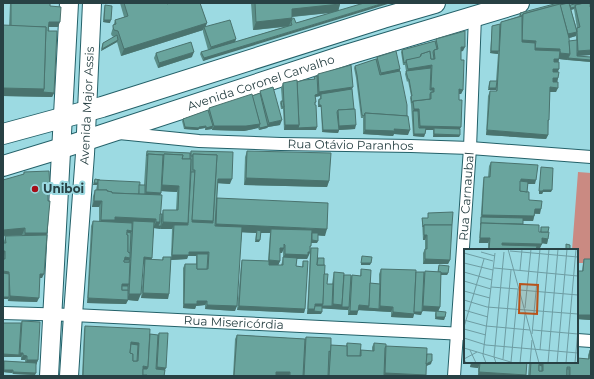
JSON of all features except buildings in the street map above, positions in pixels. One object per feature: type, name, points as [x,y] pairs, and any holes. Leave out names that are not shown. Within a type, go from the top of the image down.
[{"type":"main road","name":"Avenida Coronel Carvalho","points":[[7,131],[102,108],[435,3]]},
{"type":"main road","name":"Avenida Coronel Carvalho","points":[[3,166],[332,60],[519,3]]},
{"type":"street","name":"Avenida Major Assis","points":[[49,376],[69,3]]},
{"type":"street","name":"Avenida Major Assis","points":[[69,376],[72,315],[86,140],[92,3]]},
{"type":"street","name":"Rua Carnaubal","points":[[465,249],[475,16]]},
{"type":"street","name":"Rua Otávio Paranhos","points":[[110,132],[199,141],[470,148],[591,157]]},
{"type":"street","name":"Rua Carnaubal","points":[[454,376],[461,334],[464,272]]},
{"type":"street","name":"Rua Misericórdia","points":[[3,313],[461,334]]},
{"type":"street","points":[[578,340],[591,341]]},
{"type":"shaded area","points":[[578,172],[591,173],[591,263],[578,263],[578,249],[572,249]]},
{"type":"place","name":"Uniboi","points":[[35,189]]}]
